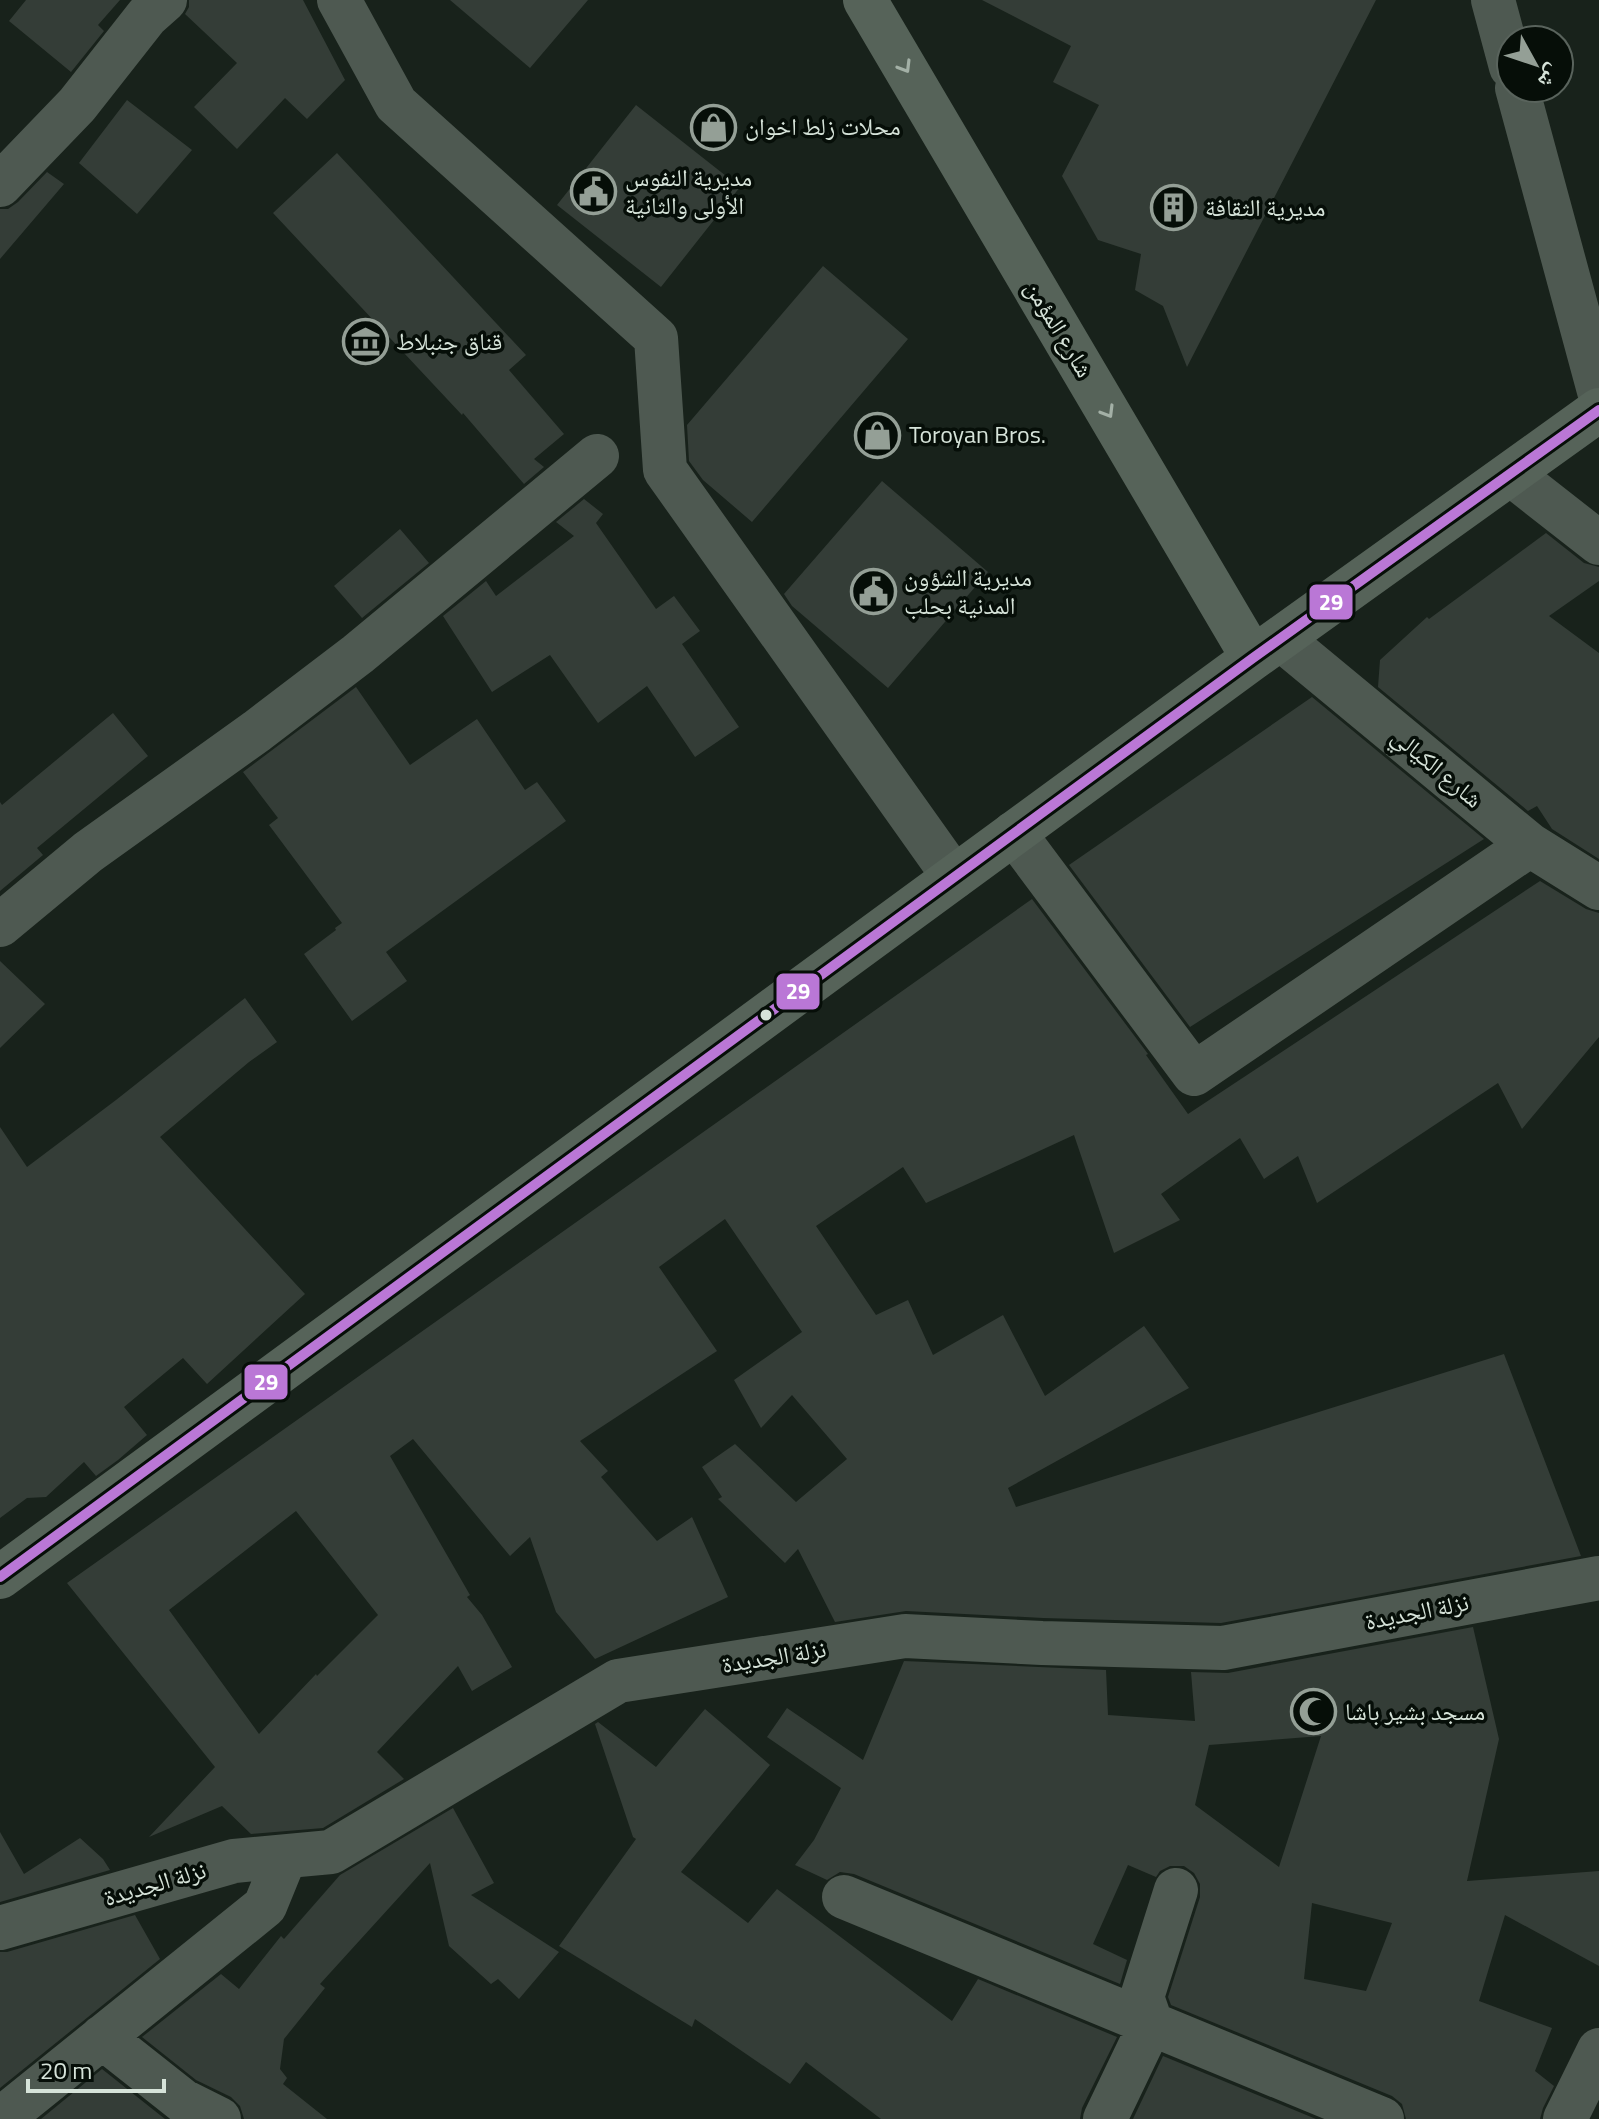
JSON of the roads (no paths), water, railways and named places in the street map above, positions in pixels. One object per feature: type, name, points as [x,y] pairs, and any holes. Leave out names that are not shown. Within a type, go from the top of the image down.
[{"type":"main road","name":"شارع المؤمن","points":[[865,0],[1267,648]]},
{"type":"main road","points":[[0,1577],[1267,648],[1599,410]]},
{"type":"street","points":[[0,185],[77,105],[147,16],[165,0]]},
{"type":"street","points":[[339,0],[396,104],[656,338],[665,470],[954,877]]},
{"type":"street","points":[[1493,0],[1499,24]]},
{"type":"street","points":[[1521,104],[1599,391]]},
{"type":"street","points":[[0,925],[88,852],[358,654],[597,456]]},
{"type":"street","points":[[1511,474],[1599,543]]},
{"type":"street","name":"شارع الكيالي","points":[[1267,648],[1530,845],[1599,888]]},
{"type":"street","points":[[1014,833],[1194,1074],[1530,845]]},
{"type":"street","name":"نزلة الجديدة","points":[[0,1928],[234,1861],[331,1852],[618,1681],[905,1636],[1223,1648],[1599,1578]]},
{"type":"street","points":[[1,2119],[265,1906],[285,1857]]},
{"type":"street","points":[[1105,2119],[1151,2023],[1142,1997],[1176,1890]]},
{"type":"street","points":[[844,1897],[1382,2119]]},
{"type":"street","points":[[102,2037],[183,2101],[219,2119]]},
{"type":"street","points":[[1565,2119],[1599,2050]]},
{"type":"place","name":"محلات زلط اخوان","points":[[714,127]]},
{"type":"place","name":"مديرية النفوس الأولى والثانية","points":[[594,192]]},
{"type":"place","name":"مديرية الثقافة","points":[[1174,208]]},
{"type":"place","name":"قناق جنبلاط","points":[[365,342]]},
{"type":"place","name":"Toroyan Bros.","points":[[878,435]]},
{"type":"place","name":"مديرية الشؤون المدنية بحلب","points":[[873,592]]},
{"type":"place","name":"مسجد بشير باشا","points":[[1314,1712]]}]
